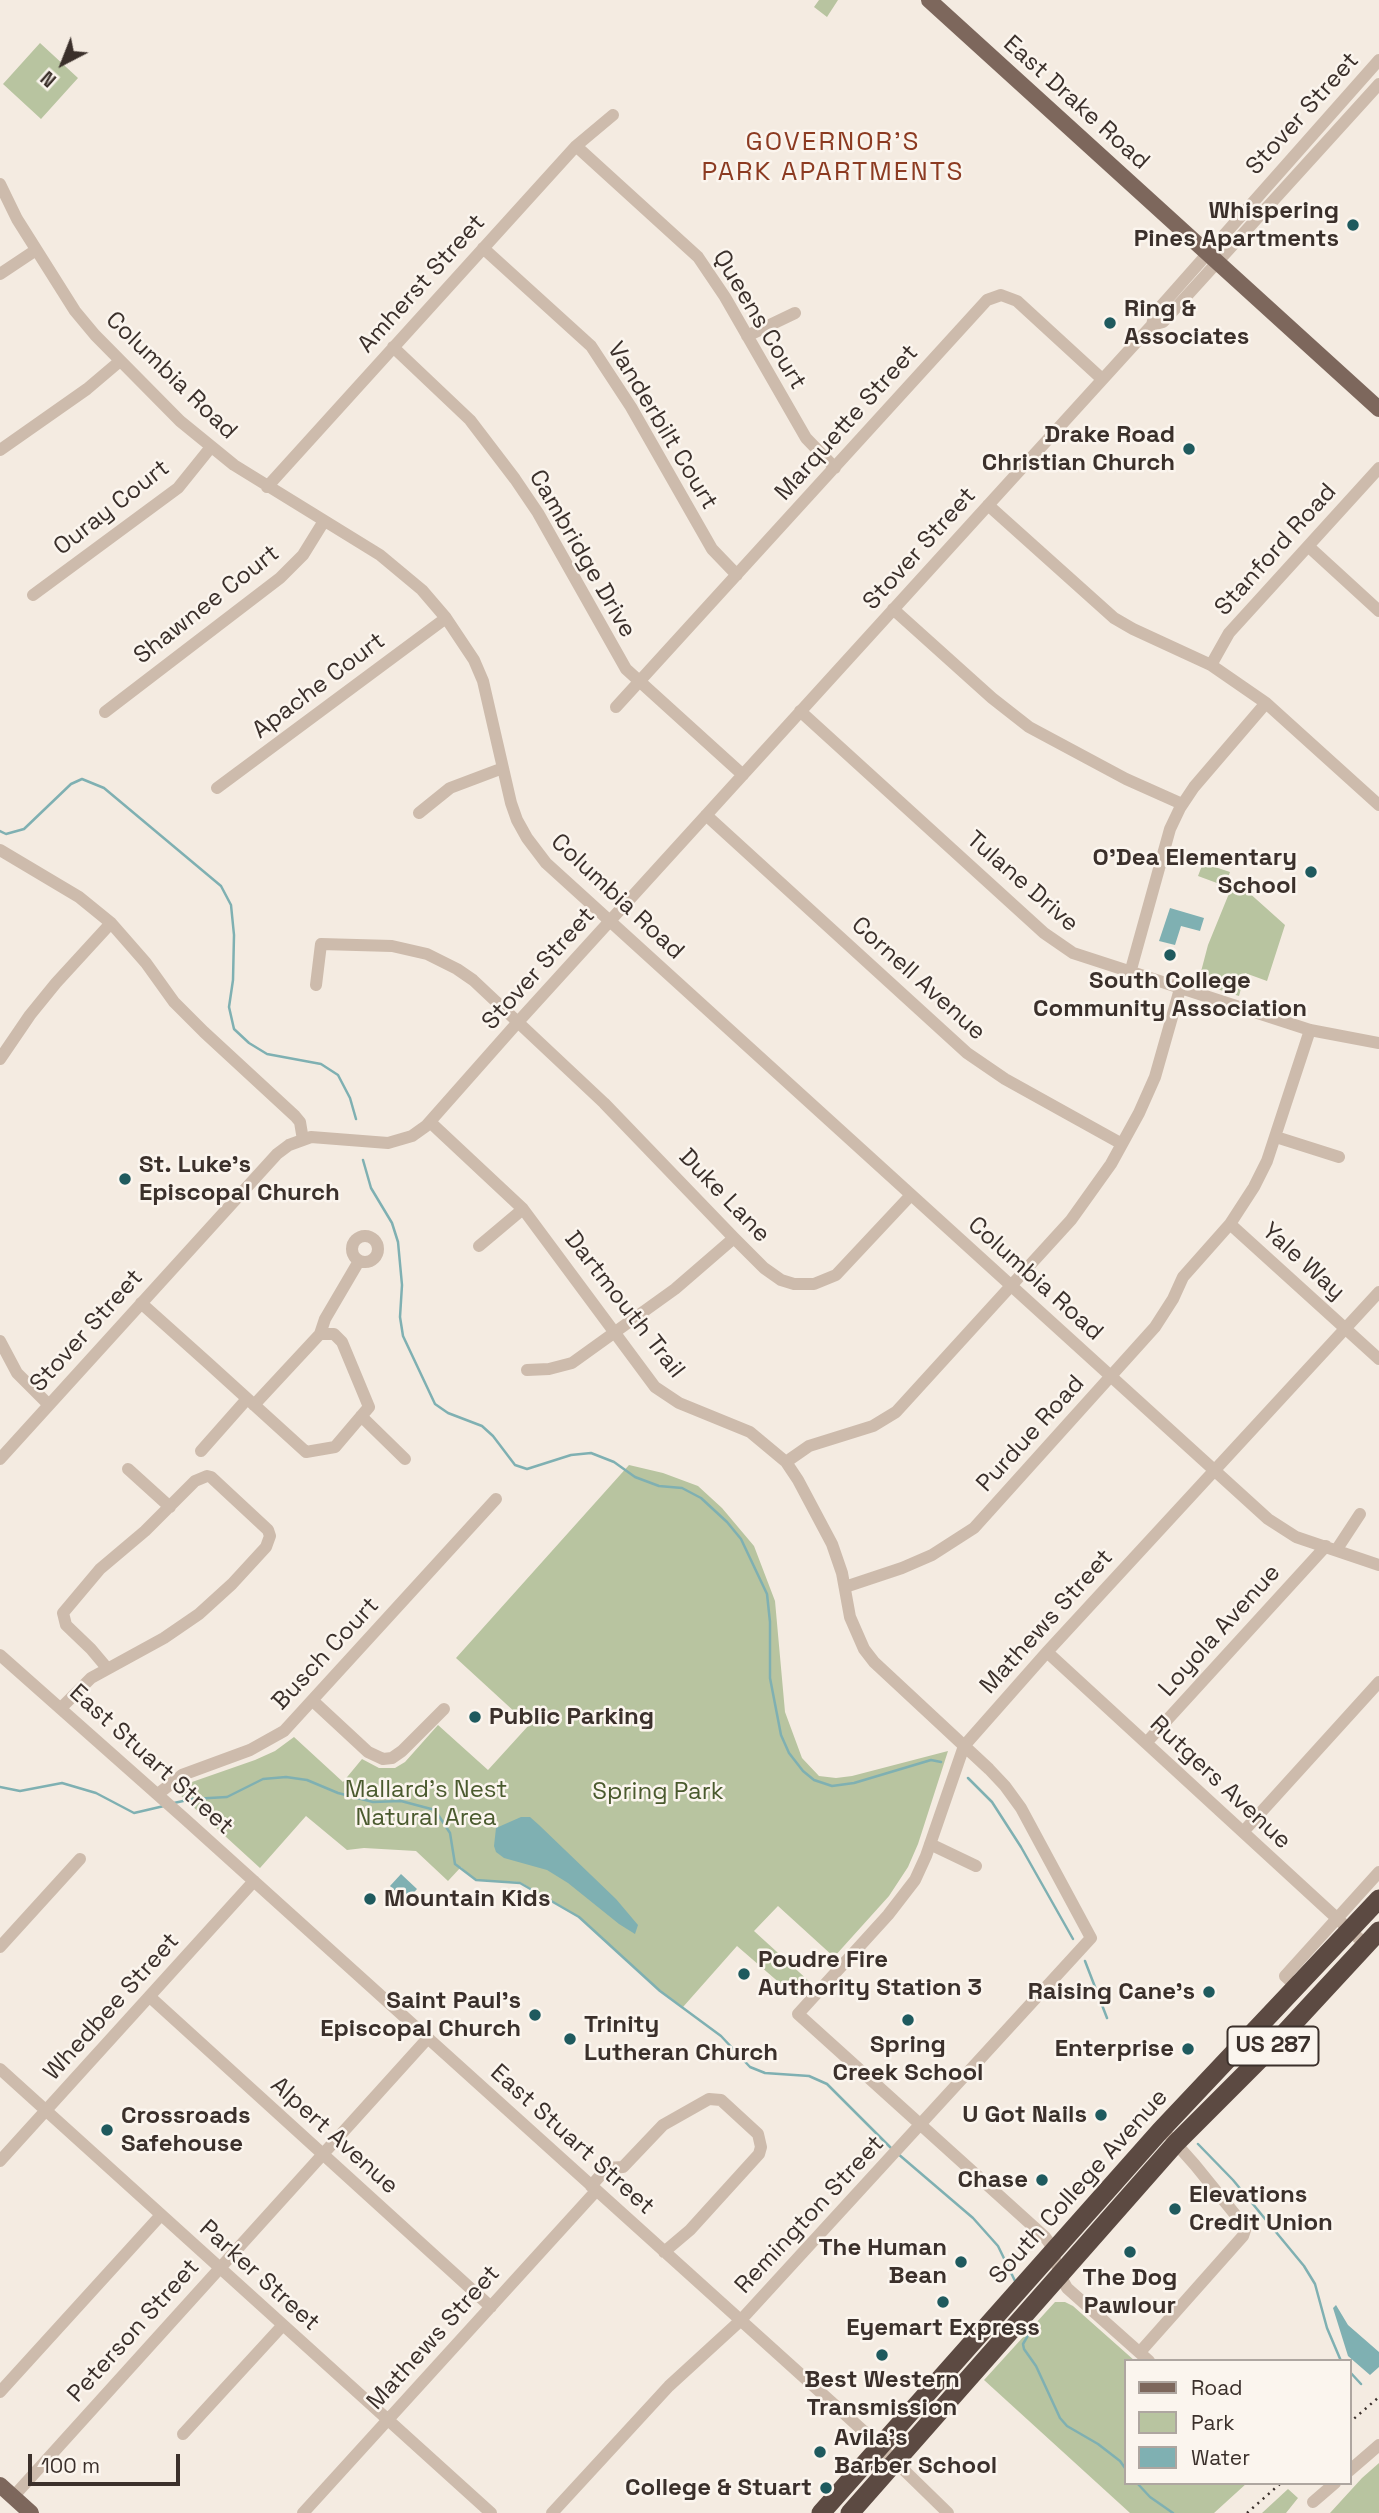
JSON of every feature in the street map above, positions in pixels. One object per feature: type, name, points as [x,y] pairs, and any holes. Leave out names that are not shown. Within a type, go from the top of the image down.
[{"type":"highway","name":"South College Avenue","points":[[850,2513],[1060,2275],[1169,2136],[1297,1987],[1343,1925],[1379,1899]]},
{"type":"highway","name":"South College Avenue","points":[[821,2513],[1053,2252],[1169,2136],[1266,2053],[1373,1938]]},
{"type":"main road","name":"East Drake Road","points":[[929,0],[1379,409]]},
{"type":"main road","points":[[0,2485],[31,2513]]},
{"type":"street","name":"Stover Street","points":[[0,1460],[277,1154],[289,1145],[317,1136],[388,1143],[412,1136],[430,1122],[517,1022],[1102,379],[1152,325],[1163,322],[1212,258],[1379,60]]},
{"type":"street","name":"Stover Street","points":[[1212,258],[1379,84]]},
{"type":"street","name":"Amherst Street","points":[[267,487],[576,146],[613,115]]},
{"type":"street","name":"Queens Court","points":[[576,146],[698,257],[806,438],[835,468]]},
{"type":"street","name":"Columbia Road","points":[[0,184],[36,250],[75,311],[180,421],[267,487],[380,555],[401,572],[446,618],[467,649],[483,681],[517,820],[532,846],[546,863],[1282,1529],[1312,1543],[1379,1565]]},
{"type":"street","name":"Vanderbilt Court","points":[[483,248],[590,346],[631,407],[706,540],[720,559],[737,575]]},
{"type":"street","points":[[0,274],[36,250]]},
{"type":"street","name":"Marquette Street","points":[[616,707],[978,310],[992,298],[1001,295],[1017,301],[1102,379]]},
{"type":"street","points":[[747,336],[795,313]]},
{"type":"street","name":"Cambridge Drive","points":[[393,347],[470,420],[496,453],[538,513],[622,663],[639,682],[743,775]]},
{"type":"street","points":[[0,450],[87,389],[120,361]]},
{"type":"street","name":"Ouray Court","points":[[33,595],[178,488],[211,447]]},
{"type":"street","name":"Stanford Road","points":[[1211,665],[1229,633],[1379,468]]},
{"type":"street","points":[[988,505],[1114,618],[1211,665],[1266,703],[1379,805]]},
{"type":"street","name":"Shawnee Court","points":[[105,712],[280,578],[303,555],[324,521]]},
{"type":"street","points":[[1308,546],[1379,611]]},
{"type":"street","points":[[894,609],[992,698],[1029,727],[1126,779],[1182,804]]},
{"type":"street","name":"Apache Court","points":[[217,788],[446,618]]},
{"type":"street","points":[[1130,973],[1170,829],[1182,804],[1266,703]]},
{"type":"street","name":"Tulane Drive","points":[[800,712],[1044,933],[1085,958],[1310,1030],[1379,1042]]},
{"type":"street","points":[[419,813],[450,788],[503,768]]},
{"type":"street","name":"Cornell Avenue","points":[[706,815],[967,1053],[1005,1079],[1122,1144]]},
{"type":"street","points":[[0,850],[79,897],[111,923],[146,963],[174,1002],[295,1116],[300,1122],[303,1140]]},
{"type":"street","points":[[0,1059],[56,983],[111,923]]},
{"type":"street","name":"Duke Lane","points":[[316,985],[321,944],[392,946],[427,954],[457,969],[604,1102],[734,1238],[764,1268],[781,1280],[794,1284],[814,1284],[825,1281],[844,1269],[911,1195]]},
{"type":"street","points":[[786,1462],[809,1446],[873,1426],[896,1412],[1071,1220],[1122,1144],[1155,1077],[1180,989]]},
{"type":"street","name":"Purdue Road","points":[[845,1587],[932,1555],[974,1528],[1155,1328],[1173,1299],[1182,1277],[1230,1224],[1254,1187],[1276,1137],[1310,1030]]},
{"type":"street","name":"Dartmouth Trail","points":[[430,1122],[523,1209],[648,1378],[667,1396],[750,1432],[786,1462],[821,1521],[835,1554],[850,1617],[864,1649],[874,1662],[997,1777],[1021,1808],[1091,1938]]},
{"type":"street","points":[[1276,1137],[1339,1157]]},
{"type":"street","points":[[479,1246],[523,1209]]},
{"type":"street","name":"Yale Way","points":[[1230,1224],[1379,1359]]},
{"type":"street","points":[[527,1370],[549,1369],[572,1363],[675,1289],[734,1238]]},
{"type":"street","points":[[201,1451],[320,1334],[359,1261]]},
{"type":"street","name":"Mathews Street","points":[[921,2125],[798,2014],[897,1904],[915,1880],[964,1746],[1047,1652],[1379,1292]]},
{"type":"street","points":[[141,1303],[306,1452],[335,1447],[369,1407],[342,1342],[334,1334],[320,1334]]},
{"type":"street","points":[[0,1341],[17,1373],[48,1405]]},
{"type":"street","points":[[361,1416],[405,1459]]},
{"type":"street","points":[[128,1469],[170,1507]]},
{"type":"street","points":[[61,1708],[91,1678],[164,1638],[199,1614],[232,1584],[266,1547],[268,1530],[211,1477],[206,1476],[195,1481],[100,1569],[62,1613],[66,1625],[107,1668]]},
{"type":"street","name":"Busch Court","points":[[158,1795],[182,1775],[273,1739],[294,1721],[496,1499]]},
{"type":"street","points":[[1331,1548],[1360,1514]]},
{"type":"street","name":"Loyola Avenue","points":[[1146,1744],[1331,1548]]},
{"type":"street","name":"Rutgers Avenue","points":[[1047,1652],[1343,1925],[1373,1938]]},
{"type":"street","name":"East Stuart Street","points":[[0,1655],[880,2447],[948,2513]]},
{"type":"street","points":[[1243,1832],[1379,1682]]},
{"type":"street","points":[[313,1701],[368,1752],[383,1759],[391,1758],[402,1751],[444,1709]]},
{"type":"street","points":[[930,1844],[976,1866]]},
{"type":"street","points":[[0,1947],[80,1859]]},
{"type":"street","points":[[1343,1925],[1379,1872]]},
{"type":"street","name":"Whedbee Street","points":[[0,2161],[254,1881]]},
{"type":"street","name":"Remington Street","points":[[552,2513],[669,2386],[740,2321],[1091,1938]]},
{"type":"street","name":"Alpert Avenue","points":[[149,1997],[491,2307]]},
{"type":"street","name":"Peterson Street","points":[[13,2497],[428,2038]]},
{"type":"street","name":"Parker Street","points":[[0,2069],[491,2513]]},
{"type":"street","name":"Mathews Street","points":[[303,2513],[491,2307],[607,2168],[623,2167],[663,2125],[709,2099],[721,2100],[758,2134],[761,2147],[759,2154],[690,2230],[664,2252]]},
{"type":"street","points":[[921,2125],[1045,2237],[1067,2288],[1145,2357],[1244,2236],[1245,2230],[1169,2136]]},
{"type":"street","points":[[0,2392],[161,2215]]},
{"type":"street","points":[[183,2434],[283,2325]]},
{"type":"street","points":[[1351,2469],[1379,2445]]},
{"type":"street","points":[[1313,2502],[1333,2485]]},
{"type":"green space","points":[[819,0],[838,0],[827,17],[814,7]]},
{"type":"green space","points":[[40,43],[78,78],[41,119],[3,84]]},
{"type":"green space","points":[[1203,863],[1230,872],[1225,886],[1198,876]]},
{"type":"green space","points":[[1237,882],[1285,925],[1267,981],[1245,973],[1239,996],[1198,983],[1208,945],[1228,896]]},
{"type":"green space","name":"Spring Park","points":[[629,1465],[663,1473],[698,1486],[722,1508],[754,1546],[775,1601],[785,1712],[802,1758],[819,1776],[852,1776],[948,1751],[908,1867],[889,1896],[834,1957],[778,1906],[754,1931],[811,1983],[797,1998],[737,1946],[683,2007],[660,1991],[580,1917],[520,1882],[475,1880],[461,1867],[448,1881],[416,1851],[364,1848],[347,1850],[306,1816],[260,1868],[179,1794],[192,1782],[255,1760],[275,1751],[294,1737],[343,1782],[362,1759],[379,1768],[395,1768],[405,1762],[438,1725],[488,1770],[529,1725],[456,1658]]},
{"type":"green space","points":[[1055,2302],[1065,2302],[1133,2359],[1124,2359],[1124,2485],[1245,2485],[1214,2513],[1130,2513],[984,2380]]},
{"type":"green space","points":[[1379,2463],[1379,2513],[1330,2513],[1362,2478]]},
{"type":"green space","points":[[1288,2489],[1298,2498],[1286,2513],[1262,2513]]},
{"type":"water","points":[[1170,908],[1204,918],[1200,931],[1181,926],[1175,945],[1159,941]]},
{"type":"water","points":[[521,1817],[530,1817],[616,1899],[638,1925],[635,1934],[547,1870],[504,1858],[496,1852],[496,1828]]},
{"type":"water","points":[[401,1874],[417,1889],[406,1901],[390,1886]]},
{"type":"water","points":[[1336,2305],[1348,2325],[1379,2352],[1379,2367],[1370,2375],[1348,2356],[1333,2308]]},
{"type":"waterway","points":[[0,831],[6,834],[24,829],[71,784],[82,779],[104,788],[221,886],[231,905],[234,935],[233,980],[229,1007],[234,1029],[249,1043],[267,1054],[321,1064],[338,1075],[350,1098],[356,1119]]},
{"type":"waterway","points":[[363,1160],[371,1188],[392,1223],[398,1242],[403,1336],[435,1404],[448,1413],[482,1426],[515,1465],[527,1469],[571,1455],[591,1453],[614,1462],[635,1477],[659,1486],[682,1488],[701,1498],[727,1522],[741,1539],[767,1594],[770,1678],[781,1735],[789,1753],[814,1780],[832,1786],[854,1783],[931,1760],[941,1762]]},
{"type":"waterway","points":[[174,1803],[227,1797],[263,1779],[286,1777],[307,1780],[338,1793],[373,1802],[401,1801],[435,1810],[450,1833],[455,1864],[476,1880],[520,1883],[579,1917],[660,1991],[721,2036],[750,2067],[765,2073],[809,2076],[827,2084],[892,2149]]},
{"type":"waterway","points":[[968,1778],[992,1802],[1073,1939]]},
{"type":"waterway","points":[[0,1787],[20,1791],[62,1783],[96,1793],[134,1813],[164,1806]]},
{"type":"waterway","points":[[1085,1961],[1107,2018]]},
{"type":"waterway","points":[[1198,2144],[1233,2180],[1304,2266],[1315,2284],[1327,2328],[1340,2359]]},
{"type":"waterway","points":[[897,2153],[973,2218],[998,2246],[1016,2283]]},
{"type":"waterway","points":[[1028,2323],[1030,2332],[1023,2344],[1024,2349],[1036,2366],[1060,2418],[1067,2426],[1098,2444],[1124,2467]]},
{"type":"waterway","points":[[1351,2373],[1361,2384]]},
{"type":"waterway","points":[[1139,2485],[1150,2497],[1173,2513]]},
{"type":"railway","points":[[1351,2421],[1379,2397]]},
{"type":"railway","points":[[1247,2513],[1279,2485]]},
{"type":"place","name":"Whispering Pines Apartments","points":[[1353,225]]},
{"type":"place","name":"Ring & Associates","points":[[1110,323]]},
{"type":"place","name":"Drake Road Christian Church","points":[[1189,449]]},
{"type":"place","name":"O'Dea Elementary School","points":[[1311,872]]},
{"type":"place","name":"South College Community Association","points":[[1170,955]]},
{"type":"place","name":"St. Luke's Episcopal Church","points":[[125,1179]]},
{"type":"place","name":"Public Parking","points":[[475,1717]]},
{"type":"place","name":"Mountain Kids","points":[[370,1899]]},
{"type":"place","name":"Poudre Fire Authority Station 3","points":[[744,1974]]},
{"type":"place","name":"Raising Cane's","points":[[1209,1992]]},
{"type":"place","name":"Saint Paul's Episcopal Church","points":[[535,2015]]},
{"type":"place","name":"Spring Creek School","points":[[908,2020]]},
{"type":"place","name":"Trinity Lutheran Church","points":[[570,2039]]},
{"type":"place","name":"Enterprise","points":[[1188,2049]]},
{"type":"place","name":"U Got Nails","points":[[1101,2115]]},
{"type":"place","name":"Crossroads Safehouse","points":[[107,2130]]},
{"type":"place","name":"Chase","points":[[1042,2180]]},
{"type":"place","name":"Elevations Credit Union","points":[[1175,2209]]},
{"type":"place","name":"The Dog Pawlour","points":[[1130,2252]]},
{"type":"place","name":"The Human Bean","points":[[961,2262]]},
{"type":"place","name":"Eyemart Express","points":[[943,2302]]},
{"type":"place","name":"Best Western Transmission","points":[[882,2355]]},
{"type":"place","name":"Avila's Barber School","points":[[820,2452]]},
{"type":"place","name":"College & Stuart","points":[[826,2488]]},
{"type":"district","name":"GOVERNOR'S PARK APARTMENTS","points":[[833,158]]},
{"type":"park label","name":"Mallard's Nest Natural Area","points":[[426,1804]]}]
